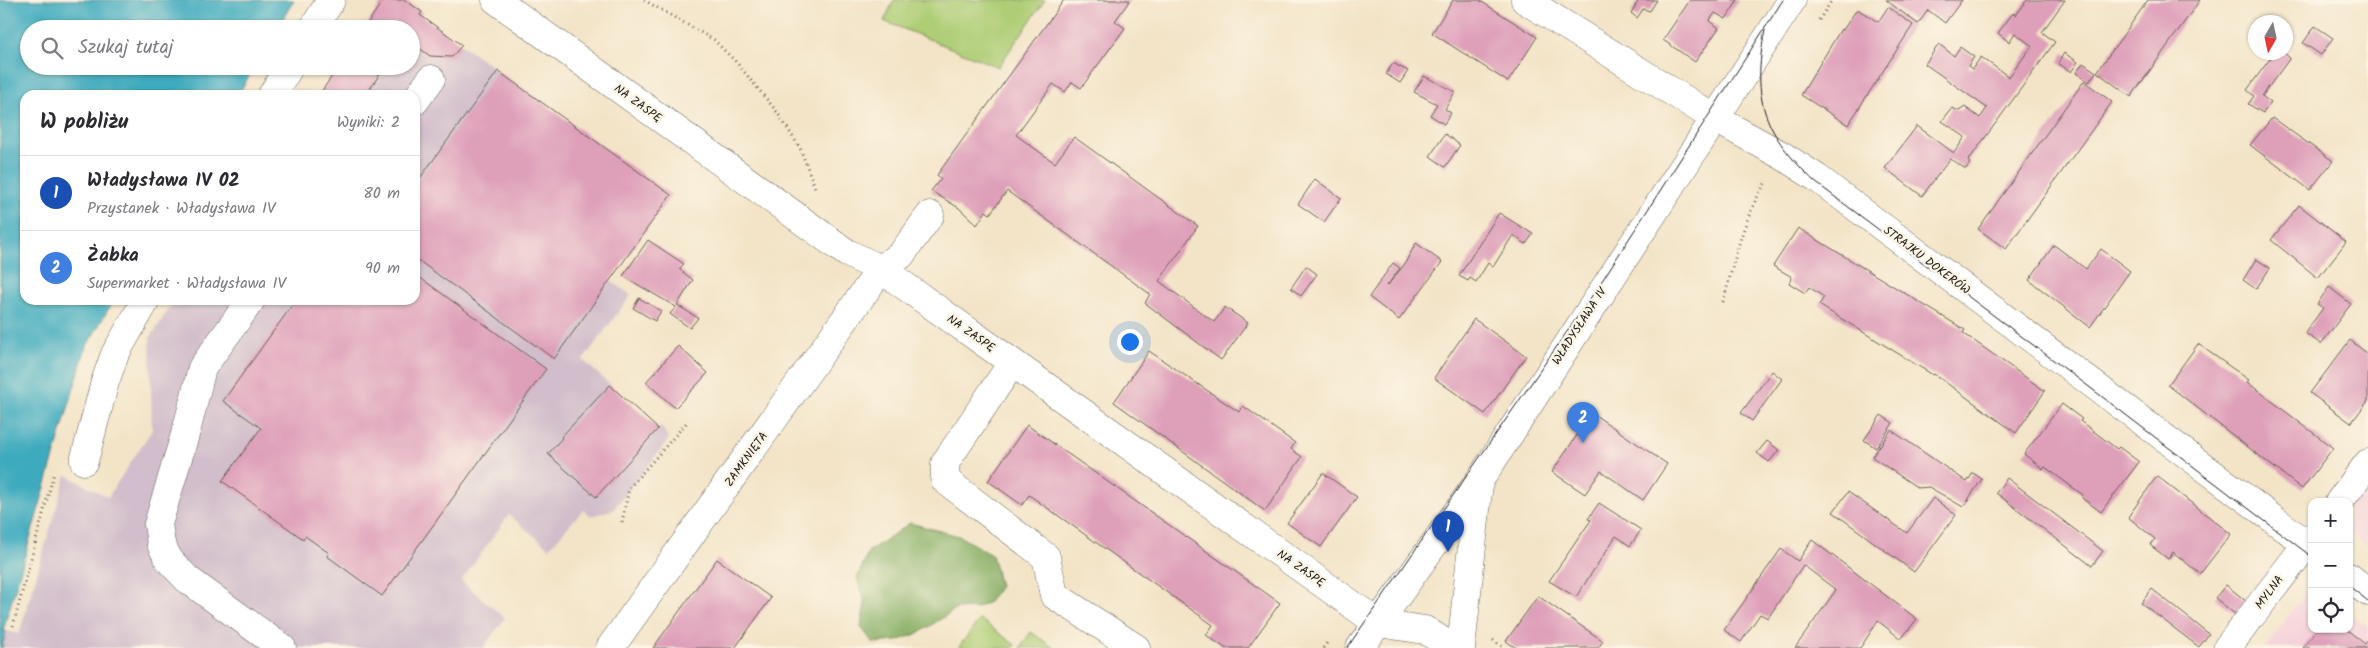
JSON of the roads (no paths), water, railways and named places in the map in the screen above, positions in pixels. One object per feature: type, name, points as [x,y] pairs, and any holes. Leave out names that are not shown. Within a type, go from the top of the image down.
[{"type":"street","points":[[318,20],[330,0]]},
{"type":"street","name":"NA ZASPĘ","points":[[496,0],[847,253],[881,269],[1378,623],[1425,630],[1453,648]]},
{"type":"street","name":"STRAJKU DOKERÓW","points":[[1525,0],[1817,178],[2308,542]]},
{"type":"street","name":"WŁADYSŁAWA IV","points":[[1360,648],[1479,481],[1553,364],[1792,0]]},
{"type":"street","points":[[275,90],[284,75]]},
{"type":"street","points":[[420,94],[431,79]]},
{"type":"street","name":"ZAMKNIĘTA","points":[[610,648],[881,269],[901,255],[930,215]]},
{"type":"street","points":[[84,461],[105,382],[115,354],[143,305]]},
{"type":"street","points":[[247,305],[202,368],[188,428],[158,524],[162,544],[170,560],[181,572],[252,639],[282,648]]},
{"type":"street","points":[[1012,363],[945,463],[945,480],[1046,557],[1054,595],[1123,645]]},
{"type":"street","points":[[2341,498],[2368,463]]},
{"type":"street","points":[[1461,648],[1479,481]]},
{"type":"street","name":"MYLNA","points":[[2227,648],[2308,546]]},
{"type":"street","points":[[2353,580],[2368,592]]},
{"type":"water","points":[[0,0],[294,0],[282,20],[20,20],[20,75],[250,75],[241,90],[20,90],[20,305],[111,305],[86,347],[3,631],[6,631],[2,648],[0,648]]},
{"type":"tram line","points":[[1347,648],[1596,290],[1783,0]]},
{"type":"tram line","points":[[1765,30],[1760,77],[1761,96],[1766,114],[1773,131],[1784,148],[1815,182],[2088,386],[2308,554]]},
{"type":"tram line","points":[[2352,588],[2368,601]]},
{"type":"place","name":"Żabka","points":[[1583,443]]},
{"type":"place","name":"Władysława IV 02","points":[[1448,552]]}]
